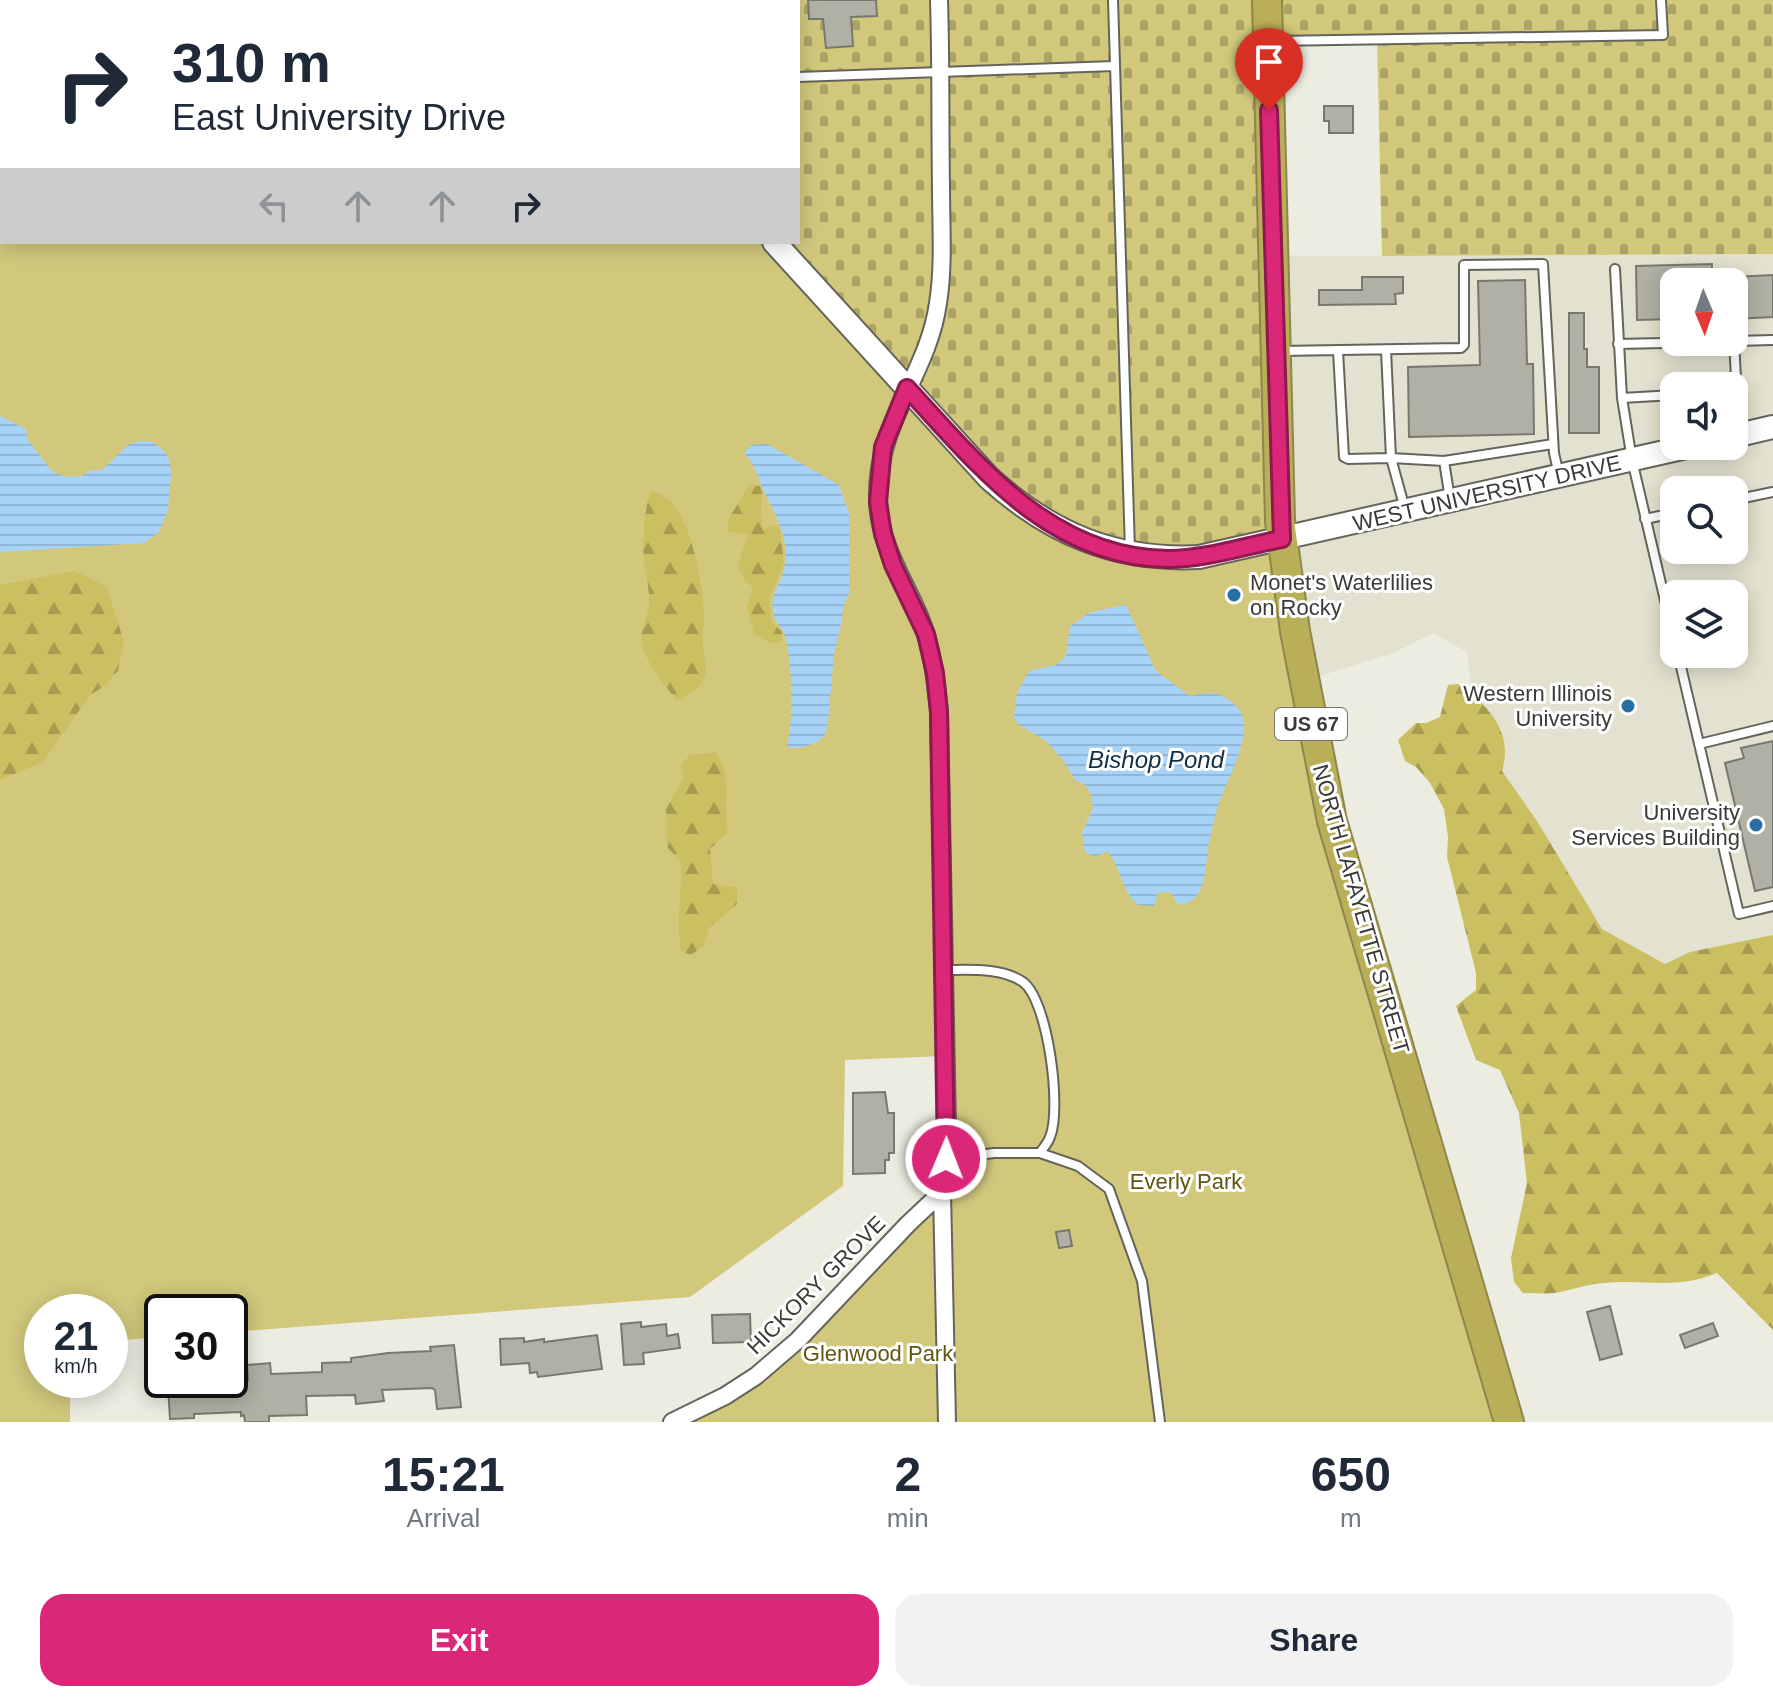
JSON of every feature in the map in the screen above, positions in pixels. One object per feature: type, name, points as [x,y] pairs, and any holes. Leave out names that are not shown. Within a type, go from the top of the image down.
[{"type":"highway","name":"NORTH LAFAYETTE STREET","points":[[1267,0],[1282,539],[1307,700],[1332,821],[1509,1422]]},
{"type":"main road","name":"WEST UNIVERSITY DRIVE","points":[[776,244],[989,478],[1022,505],[1077,537],[1130,555],[1166,559],[1199,557],[1660,453]]},
{"type":"main road","points":[[1748,433],[1773,427]]},
{"type":"street","points":[[939,0],[939,302],[926,349],[883,447],[878,502],[883,534],[893,565],[919,615],[935,673],[939,712],[946,1159],[942,1192],[947,1422]]},
{"type":"street","name":"HICKORY GROVE","points":[[672,1422],[725,1396],[798,1340],[942,1192]]},
{"type":"lane","points":[[1113,0],[1130,555]]},
{"type":"lane","points":[[1268,41],[1663,35],[1661,0]]},
{"type":"lane","points":[[800,77],[1114,66]]},
{"type":"lane","points":[[1275,351],[1461,348],[1464,345],[1464,265],[1543,264],[1553,444],[1560,476]]},
{"type":"lane","points":[[1615,269],[1622,398],[1632,460],[1660,581]]},
{"type":"lane","points":[[1748,341],[1773,340]]},
{"type":"lane","points":[[1618,344],[1660,343]]},
{"type":"lane","points":[[1386,350],[1391,458],[1405,511]]},
{"type":"lane","points":[[1338,351],[1344,457],[1348,459],[1444,461],[1553,444]]},
{"type":"lane","points":[[1622,398],[1660,396]]},
{"type":"lane","points":[[1444,461],[1451,501]]},
{"type":"lane","points":[[1748,498],[1773,494]]},
{"type":"lane","points":[[1645,519],[1660,516]]},
{"type":"lane","points":[[1681,668],[1739,914],[1773,906]]},
{"type":"lane","points":[[1699,744],[1773,726]]},
{"type":"lane","points":[[944,970],[1001,973],[1024,983],[1039,1004],[1051,1057],[1054,1099],[1051,1136],[1040,1153]]},
{"type":"lane","points":[[946,1159],[994,1153],[1040,1153],[1078,1166],[1109,1189],[1142,1281],[1160,1422]]},
{"type":"shaded area","points":[[1773,254],[1773,935],[1690,952],[1665,964],[1602,929],[1537,821],[1502,771],[1505,763],[1472,694],[1467,652],[1433,633],[1393,653],[1304,681],[1272,256]]},
{"type":"green space","points":[[800,0],[1773,0],[1773,254],[1382,256],[1377,40],[1268,41],[1282,539],[1166,559],[1040,517],[776,244],[800,244]]},
{"type":"green space","points":[[0,244],[777,244],[1282,539],[1295,631],[1508,1422],[672,1422],[756,1376],[942,1192],[944,1056],[845,1060],[843,1186],[690,1297],[248,1331],[248,1294],[144,1294],[144,1338],[128,1340],[128,1294],[24,1294],[24,1398],[70,1398],[70,1422],[0,1422]]},
{"type":"green space","points":[[749,485],[760,486],[764,529],[774,525],[780,529],[784,563],[769,598],[771,621],[782,632],[782,640],[772,644],[754,634],[747,607],[753,587],[745,582],[738,566],[748,534],[727,532],[728,520]]},
{"type":"green space","points":[[650,492],[663,495],[683,520],[696,558],[702,594],[706,673],[697,688],[677,700],[653,669],[642,642],[649,605],[643,544]]},
{"type":"green space","points":[[75,571],[107,587],[124,642],[118,671],[106,685],[90,695],[43,762],[0,780],[0,585]]},
{"type":"green space","points":[[1458,684],[1479,701],[1496,721],[1504,744],[1502,771],[1537,821],[1602,929],[1665,964],[1690,952],[1773,935],[1773,1330],[1717,1273],[1688,1281],[1605,1283],[1551,1293],[1523,1293],[1514,1282],[1511,1258],[1527,1183],[1519,1113],[1500,1070],[1476,1060],[1456,1006],[1476,990],[1476,973],[1447,857],[1444,809],[1430,783],[1416,767],[1405,761],[1398,740],[1416,723],[1426,723],[1440,717],[1448,685]]},
{"type":"green space","points":[[716,752],[725,773],[728,832],[710,849],[713,884],[737,888],[737,904],[709,928],[704,945],[691,955],[681,951],[681,861],[667,847],[666,809],[683,778],[681,765],[690,755]]},
{"type":"water","points":[[0,416],[26,429],[27,439],[47,465],[54,473],[67,477],[102,470],[128,445],[139,441],[153,442],[165,452],[170,461],[171,474],[168,510],[159,532],[144,543],[0,552]]},
{"type":"water","points":[[767,444],[839,485],[849,514],[849,593],[843,607],[834,654],[828,722],[825,735],[801,748],[787,745],[791,707],[789,659],[785,636],[773,610],[773,598],[785,564],[785,544],[780,525],[751,461],[744,453],[751,445]]},
{"type":"water","name":"Bishop Pond","points":[[1126,605],[1156,671],[1190,696],[1209,693],[1224,697],[1242,715],[1242,742],[1216,813],[1201,889],[1196,897],[1178,904],[1170,892],[1158,893],[1154,906],[1138,905],[1107,851],[1096,856],[1085,852],[1082,833],[1093,808],[1091,794],[1084,784],[1075,780],[1046,741],[1019,725],[1014,717],[1017,693],[1029,671],[1056,665],[1066,656],[1070,626],[1091,612]]},
{"type":"building","points":[[808,0],[876,0],[877,16],[851,17],[853,46],[826,48],[823,19],[809,19]]},
{"type":"building","points":[[1324,106],[1353,106],[1353,133],[1329,133],[1329,121],[1324,121]]},
{"type":"building","points":[[1712,264],[1712,268],[1660,268],[1660,319],[1637,320],[1636,266]]},
{"type":"building","points":[[1773,275],[1773,317],[1748,318],[1748,276]]},
{"type":"building","points":[[1362,277],[1403,277],[1403,293],[1395,294],[1396,304],[1319,305],[1319,290],[1362,290]]},
{"type":"building","points":[[1525,280],[1527,364],[1533,364],[1534,434],[1409,437],[1408,367],[1480,365],[1478,281]]},
{"type":"building","points":[[1569,313],[1584,313],[1587,367],[1599,367],[1599,433],[1569,433]]},
{"type":"building","name":"University Services Building","points":[[1773,741],[1773,887],[1755,891],[1725,763],[1744,758],[1741,748]]},
{"type":"building","points":[[885,1092],[888,1113],[894,1113],[894,1153],[889,1153],[889,1160],[885,1160],[885,1173],[853,1174],[853,1093]]},
{"type":"building","points":[[1069,1230],[1072,1246],[1059,1248],[1056,1232]]},
{"type":"building","points":[[1610,1306],[1622,1354],[1600,1360],[1587,1312]]},
{"type":"building","points":[[750,1314],[751,1342],[713,1343],[712,1315]]},
{"type":"building","points":[[641,1322],[641,1327],[666,1324],[667,1336],[678,1334],[680,1348],[643,1353],[644,1364],[624,1365],[621,1324]]},
{"type":"building","points":[[1713,1323],[1718,1336],[1685,1348],[1680,1335]]},
{"type":"building","points":[[597,1335],[602,1369],[538,1377],[537,1372],[530,1373],[529,1363],[501,1365],[500,1339],[524,1338],[524,1342],[544,1339],[544,1342]]},
{"type":"building","points":[[454,1345],[461,1407],[437,1409],[435,1390],[432,1388],[382,1390],[384,1401],[356,1404],[355,1395],[306,1396],[307,1415],[269,1416],[269,1422],[245,1422],[241,1412],[194,1414],[194,1418],[170,1419],[169,1398],[248,1398],[248,1365],[270,1363],[271,1374],[322,1372],[322,1363],[351,1362],[351,1358],[388,1353],[431,1351],[430,1347]]},
{"type":"place","name":"Monet's Waterlilies on Rocky","points":[[1234,595]]},
{"type":"place","name":"Western Illinois University","points":[[1628,706]]},
{"type":"place","name":"University Services Building","points":[[1756,825]]},
{"type":"route","points":[[946,1159],[939,712],[935,673],[926,634],[893,565],[883,534],[878,502],[883,447],[907,388],[989,478],[1022,505],[1077,537],[1118,552],[1166,559],[1199,557],[1282,539],[1269,110]]},
{"type":"park label","name":"Everly Park","points":[[1186,1181]]},
{"type":"park label","name":"Glenwood Park","points":[[878,1353]]}]
